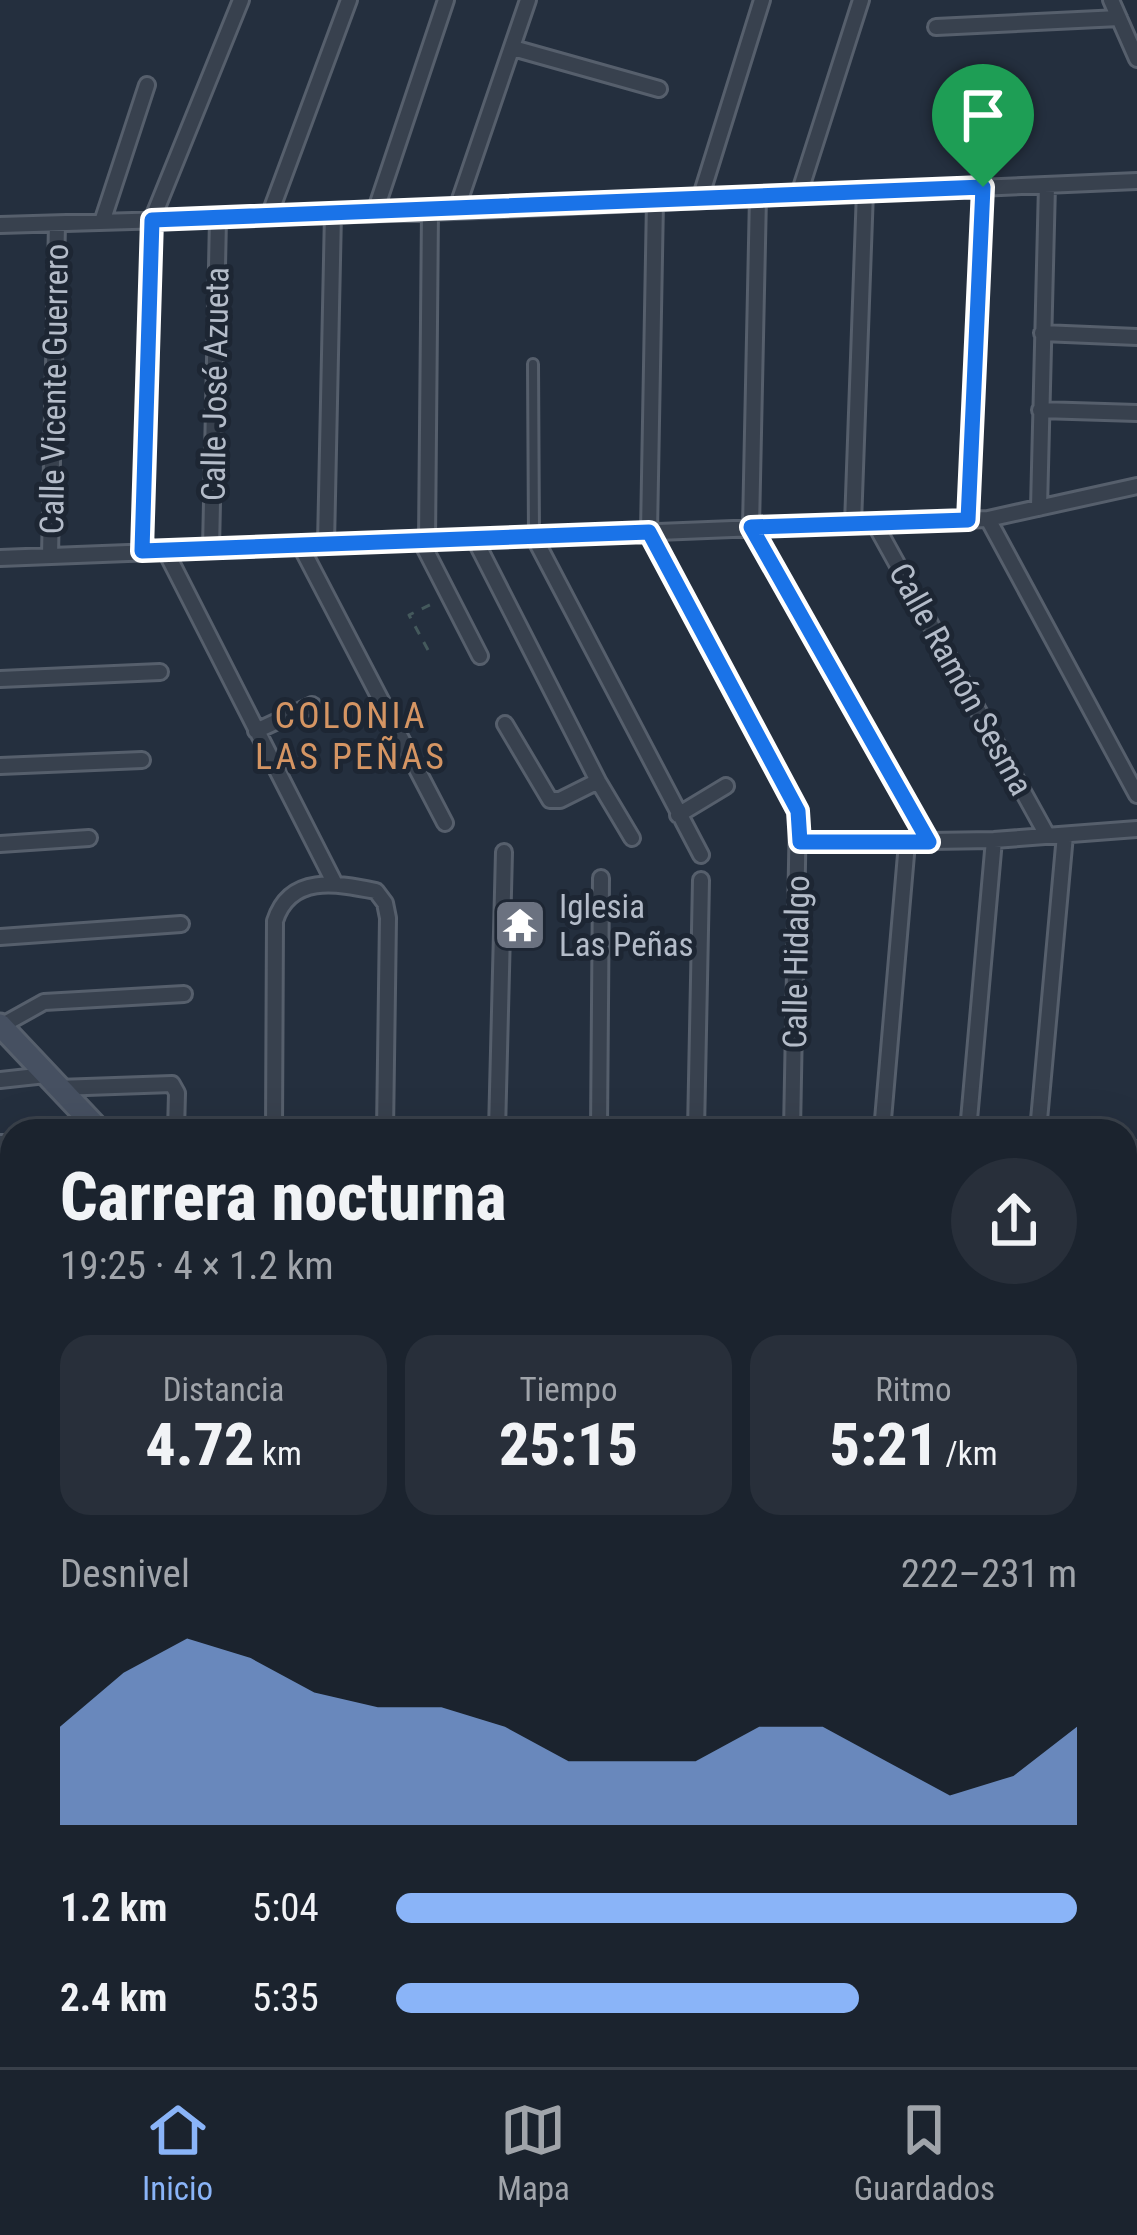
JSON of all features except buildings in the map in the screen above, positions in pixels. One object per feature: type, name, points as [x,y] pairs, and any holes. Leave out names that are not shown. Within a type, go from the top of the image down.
[{"type":"street","points":[[142,551],[152,220],[241,0]]},
{"type":"street","points":[[269,217],[349,0]]},
{"type":"street","points":[[375,212],[446,0]]},
{"type":"street","points":[[456,211],[528,0]]},
{"type":"street","points":[[700,199],[762,0]]},
{"type":"street","points":[[799,194],[861,0]]},
{"type":"street","points":[[1111,0],[1137,59]]},
{"type":"street","points":[[936,27],[1119,18]]},
{"type":"street","points":[[513,48],[659,88]]},
{"type":"street","points":[[102,222],[147,85]]},
{"type":"street","points":[[0,225],[456,211],[1137,181]]},
{"type":"street","points":[[1039,508],[1047,184]]},
{"type":"street","points":[[968,520],[983,187]]},
{"type":"street","points":[[853,524],[865,190]]},
{"type":"street","points":[[758,196],[751,527],[929,842]]},
{"type":"street","points":[[656,201],[649,532],[798,811],[800,842]]},
{"type":"street","points":[[430,212],[424,541],[480,656]]},
{"type":"street","points":[[326,544],[333,213]]},
{"type":"street","name":"Calle José Azueta","points":[[211,548],[218,219]]},
{"type":"street","name":"Calle Vicente Guerrero","points":[[50,555],[57,224]]},
{"type":"street","points":[[1042,333],[1137,337]]},
{"type":"street","points":[[1040,410],[1137,413]]},
{"type":"street","points":[[0,558],[988,519],[1137,486]]},
{"type":"street","points":[[988,519],[1137,795]]},
{"type":"street","name":"Calle Ramón Sesma","points":[[875,524],[1047,835]]},
{"type":"street","points":[[534,537],[701,855]]},
{"type":"street","points":[[474,538],[632,838]]},
{"type":"street","points":[[300,544],[445,823]]},
{"type":"street","points":[[166,552],[334,882]]},
{"type":"street","points":[[0,680],[160,672]]},
{"type":"street","points":[[256,731],[312,705]]},
{"type":"street","points":[[505,724],[550,800],[598,781]]},
{"type":"street","points":[[0,766],[142,760]]},
{"type":"street","points":[[678,815],[726,786]]},
{"type":"street","name":"Calle Hidalgo","points":[[792,1119],[800,842],[994,840],[1137,829]]},
{"type":"street","points":[[1039,1119],[1065,835]]},
{"type":"street","points":[[0,844],[88,838]]},
{"type":"street","points":[[969,1119],[994,840]]},
{"type":"street","points":[[883,1119],[907,843]]},
{"type":"street","points":[[497,1119],[504,852]]},
{"type":"street","points":[[599,1119],[601,878]]},
{"type":"street","points":[[696,1119],[701,880]]},
{"type":"street","points":[[274,1119],[275,921],[281,903],[295,891],[334,882],[376,891],[385,903],[385,1119]]},
{"type":"street","points":[[0,937],[181,924]]},
{"type":"street","points":[[88,1119],[0,1025],[44,1002],[184,994]]},
{"type":"street","points":[[0,1080],[172,1084],[177,1093],[176,1119]]},
{"type":"lane","points":[[533,364],[534,537]]},
{"type":"path","points":[[428,650],[409,615],[449,596]]},
{"type":"place","name":"Iglesia Las Peñas","points":[[520,925]]},
{"type":"district","name":"COLONIA LAS PEÑAS","points":[[351,736]]},
{"type":"route","points":[[983,187],[968,520],[751,527],[929,842],[800,842],[798,811],[649,532],[142,551],[152,220],[983,187]]}]
